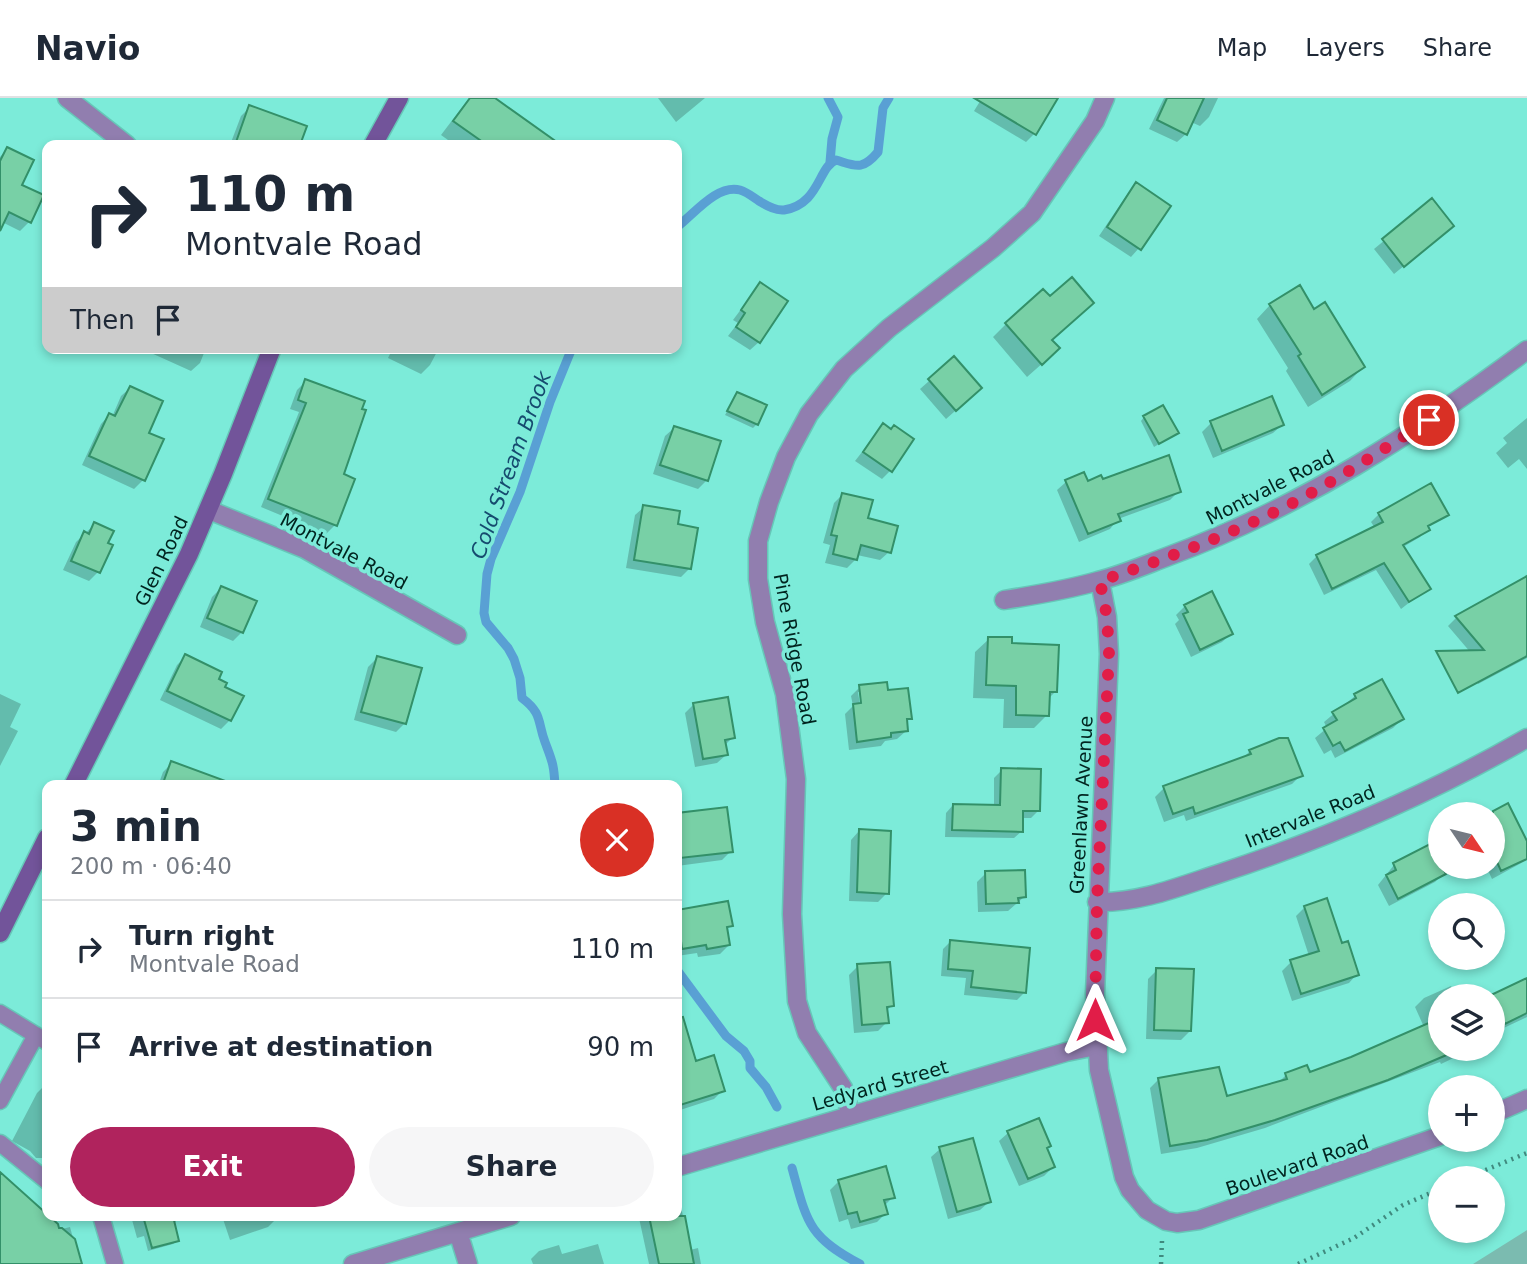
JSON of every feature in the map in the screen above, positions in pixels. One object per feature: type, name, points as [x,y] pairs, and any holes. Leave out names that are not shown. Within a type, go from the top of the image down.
[{"type":"street","points":[[67,98],[121,140]]},
{"type":"street","points":[[376,140],[399,98]]},
{"type":"street","name":"Pine Ridge Road","points":[[851,1115],[843,1088],[807,1033],[797,1001],[792,926],[796,779],[785,694],[765,622],[758,579],[758,541],[786,457],[809,414],[844,369],[889,328],[993,248],[1032,213],[1095,121],[1105,98]]},
{"type":"street","name":"Montvale Road","points":[[1004,600],[1100,581],[1214,539],[1320,488],[1429,420],[1527,349]]},
{"type":"street","name":"Glen Road","points":[[77,780],[209,510],[270,354]]},
{"type":"street","name":"Montvale Road","points":[[209,510],[305,549],[457,635]]},
{"type":"street","name":"Greenlawn Avenue","points":[[1100,581],[1107,617],[1109,654],[1097,902],[1096,1046],[1103,1096],[1124,1177],[1129,1189],[1147,1210],[1166,1221]]},
{"type":"street","name":"Intervale Road","points":[[1097,902],[1144,897],[1308,843],[1428,789],[1527,738]]},
{"type":"street","points":[[0,933],[42,848]]},
{"type":"street","name":"Ledyard Street","points":[[682,1166],[1066,1052],[1096,1046]]},
{"type":"street","points":[[1505,1109],[1527,1099]]},
{"type":"street","name":"Boulevard Road","points":[[1166,1221],[1187,1222],[1211,1217],[1428,1140]]},
{"type":"street","points":[[354,1264],[494,1221]]},
{"type":"street","points":[[458,1232],[468,1264]]},
{"type":"lane","points":[[0,1013],[41,1039],[0,1101]]},
{"type":"lane","points":[[0,1143],[42,1177]]},
{"type":"lane","points":[[100,1221],[115,1264]]},
{"type":"path","points":[[1495,1166],[1527,1153]]},
{"type":"path","points":[[1298,1264],[1354,1238],[1403,1205],[1428,1194]]},
{"type":"shaded area","points":[[1527,1230],[1527,1264],[1473,1264]]},
{"type":"building","points":[[470,98],[495,98],[554,140],[480,140],[453,121]]},
{"type":"building","points":[[974,98],[1058,98],[1036,135]]},
{"type":"building","points":[[1167,98],[1204,98],[1187,135],[1157,120]]},
{"type":"building","points":[[249,105],[307,126],[302,140],[237,140]]},
{"type":"building","points":[[7,147],[34,160],[22,185],[42,194],[42,199],[31,223],[9,212],[0,231],[0,161]]},
{"type":"building","points":[[1136,182],[1171,206],[1141,250],[1107,227]]},
{"type":"building","points":[[1432,198],[1454,226],[1404,267],[1382,239]]},
{"type":"building","points":[[1072,277],[1094,303],[1052,340],[1060,348],[1042,365],[1005,323],[1043,289],[1050,296]]},
{"type":"building","points":[[760,282],[788,301],[760,343],[736,327],[745,313],[741,310]]},
{"type":"building","points":[[1300,285],[1314,309],[1325,302],[1365,367],[1322,395],[1298,356],[1301,354],[1269,304]]},
{"type":"building","points":[[954,356],[982,388],[956,411],[928,379]]},
{"type":"building","points":[[305,379],[365,401],[362,409],[366,410],[344,474],[355,479],[337,526],[268,499],[306,403],[298,400]]},
{"type":"building","points":[[130,386],[163,401],[149,433],[164,439],[145,481],[89,456],[109,413],[115,416]]},
{"type":"building","points":[[737,392],[767,405],[758,425],[727,411]]},
{"type":"building","points":[[1272,396],[1284,425],[1222,451],[1210,421]]},
{"type":"building","points":[[1163,405],[1179,433],[1159,444],[1143,416]]},
{"type":"building","points":[[883,423],[891,429],[894,425],[914,439],[892,472],[863,452]]},
{"type":"building","points":[[674,426],[721,441],[708,481],[660,465]]},
{"type":"building","points":[[1169,455],[1181,492],[1118,514],[1121,521],[1088,534],[1065,480],[1084,472],[1088,481],[1101,475],[1103,479]]},
{"type":"building","points":[[1431,483],[1449,515],[1428,526],[1430,530],[1403,545],[1431,589],[1409,602],[1384,563],[1332,589],[1316,555],[1383,522],[1378,513]]},
{"type":"building","points":[[842,493],[873,500],[868,518],[898,526],[891,553],[861,545],[857,560],[833,554],[837,536],[831,535]]},
{"type":"building","points":[[643,505],[680,511],[678,524],[698,528],[691,569],[634,560]]},
{"type":"building","points":[[94,522],[114,531],[108,543],[113,545],[100,573],[71,561],[84,531],[89,534]]},
{"type":"building","points":[[1527,576],[1527,656],[1458,693],[1436,651],[1484,650],[1455,616]]},
{"type":"building","points":[[221,586],[257,601],[243,633],[207,618]]},
{"type":"building","points":[[1212,591],[1233,634],[1200,650],[1183,614],[1188,612],[1184,605]]},
{"type":"building","points":[[988,637],[1012,637],[1012,643],[1059,645],[1057,692],[1050,692],[1049,716],[1016,715],[1016,686],[986,685]]},
{"type":"building","points":[[185,654],[222,672],[219,679],[227,683],[225,687],[244,696],[231,721],[167,691]]},
{"type":"building","points":[[377,656],[422,668],[406,724],[361,712]]},
{"type":"building","points":[[1382,679],[1404,719],[1345,751],[1340,742],[1333,746],[1323,728],[1337,720],[1332,712],[1356,698],[1354,694]]},
{"type":"building","points":[[887,682],[888,690],[908,688],[912,719],[907,719],[908,731],[891,733],[891,737],[857,742],[853,704],[861,703],[859,685]]},
{"type":"building","points":[[728,697],[735,738],[725,740],[728,755],[703,759],[693,703]]},
{"type":"building","points":[[1279,738],[1288,738],[1303,776],[1195,814],[1193,807],[1173,814],[1163,786],[1251,754],[1249,750]]},
{"type":"building","points":[[171,761],[223,780],[164,780]]},
{"type":"building","points":[[1001,768],[1041,769],[1040,811],[1023,811],[1023,832],[952,830],[953,804],[1000,805]]},
{"type":"building","points":[[1508,803],[1527,841],[1527,859],[1505,869],[1505,805]]},
{"type":"building","points":[[727,807],[733,852],[682,858],[682,812]]},
{"type":"building","points":[[859,829],[891,831],[889,894],[857,892]]},
{"type":"building","points":[[1428,845],[1428,879],[1436,879],[1398,899],[1386,875],[1396,870],[1393,863]]},
{"type":"building","points":[[1025,870],[1026,897],[1018,898],[1019,903],[986,904],[985,871]]},
{"type":"building","points":[[1327,898],[1342,943],[1348,941],[1359,975],[1301,994],[1290,960],[1319,951],[1304,906]]},
{"type":"building","points":[[728,901],[733,926],[727,927],[730,945],[682,949],[682,909]]},
{"type":"building","points":[[950,940],[1030,948],[1026,993],[971,987],[973,971],[948,969]]},
{"type":"building","points":[[890,962],[894,1006],[887,1007],[889,1023],[862,1025],[857,964]]},
{"type":"building","points":[[1156,968],[1194,969],[1191,1031],[1154,1030]]},
{"type":"building","points":[[1527,978],[1527,1013],[1505,1024],[1505,988]]},
{"type":"building","points":[[682,1017],[696,1061],[714,1055],[725,1091],[682,1104]]},
{"type":"building","points":[[1428,1023],[1428,1061],[1433,1061],[1388,1080],[1275,1120],[1207,1140],[1170,1146],[1158,1078],[1219,1067],[1227,1096],[1287,1079],[1285,1073],[1307,1065],[1310,1072]]},
{"type":"building","points":[[1039,1118],[1051,1146],[1047,1148],[1055,1167],[1028,1179],[1007,1131]]},
{"type":"building","points":[[973,1138],[991,1202],[957,1212],[939,1147]]},
{"type":"building","points":[[886,1166],[895,1198],[884,1200],[888,1214],[860,1222],[857,1212],[848,1214],[838,1180]]},
{"type":"building","points":[[0,1172],[42,1210],[42,1221],[55,1221],[59,1228],[75,1239],[82,1264],[0,1264]]},
{"type":"building","points":[[682,1216],[685,1216],[694,1264],[659,1264],[650,1221],[682,1221]]},
{"type":"building","points":[[144,1221],[174,1221],[179,1241],[152,1248]]},
{"type":"waterway","points":[[828,98],[838,117],[830,162]]},
{"type":"waterway","name":"Cold Stream Brook","points":[[682,222],[714,196],[731,189],[743,191],[777,210],[784,210],[805,201],[830,164],[836,160],[859,165],[868,162],[878,152],[883,108],[889,98]]},
{"type":"waterway","name":"Cold Stream Brook","points":[[555,780],[538,718],[522,698],[514,659],[486,622],[484,613],[491,559],[520,492],[550,402],[570,354]]},
{"type":"waterway","name":"Cold Stream Brook","points":[[682,977],[726,1036],[744,1051],[750,1061],[750,1068],[766,1087],[777,1107]]},
{"type":"waterway","name":"Cold Stream Brook","points":[[792,1168],[812,1226],[830,1245],[860,1264]]},
{"type":"route","points":[[1095,1020],[1097,902],[1109,654],[1107,617],[1100,581],[1214,539],[1267,515],[1320,488],[1429,420]]}]
